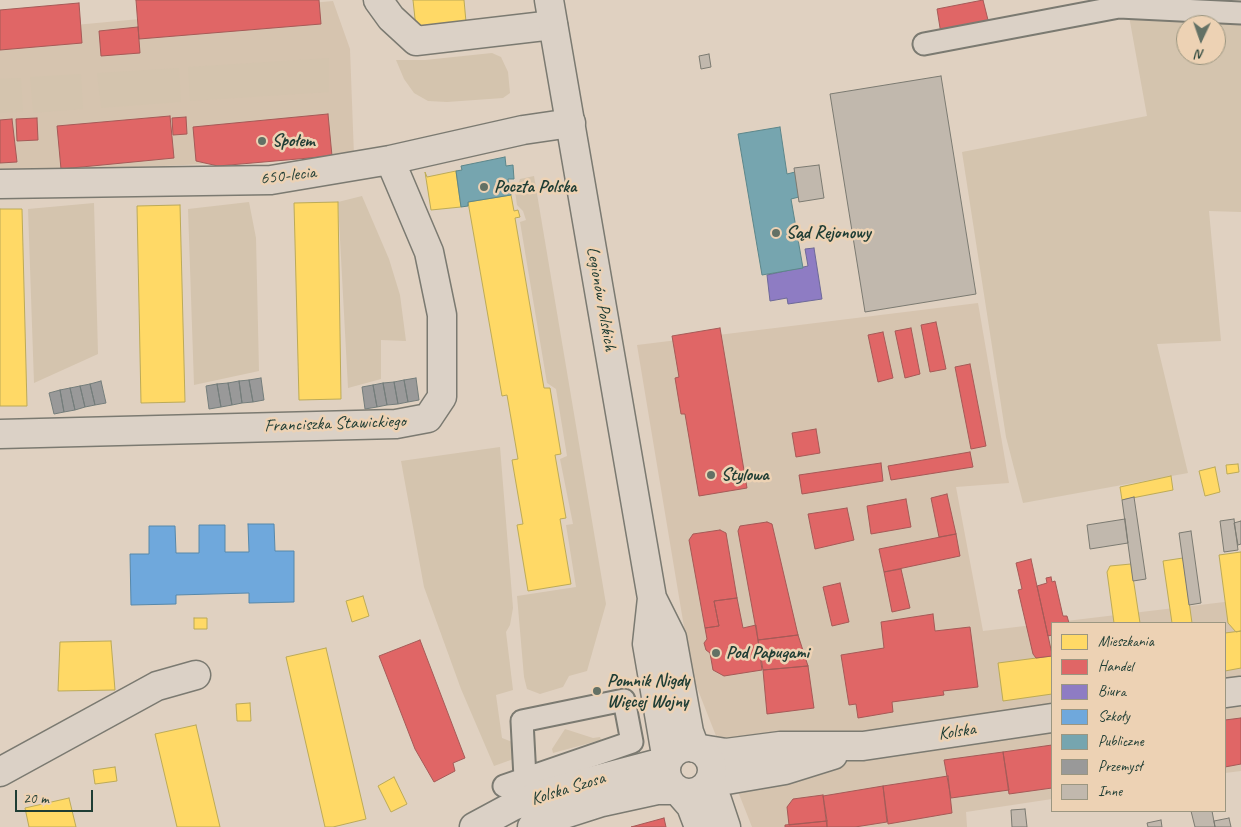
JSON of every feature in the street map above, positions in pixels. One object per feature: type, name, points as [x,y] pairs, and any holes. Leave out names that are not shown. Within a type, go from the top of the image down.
[{"type":"street","points":[[378,0],[391,18],[416,41],[551,12]]},
{"type":"street","points":[[924,44],[1119,7],[1241,13]]},
{"type":"street","name":"Legionów Polskich","points":[[551,12],[652,598],[647,644],[667,761]]},
{"type":"street","name":"650-lecia","points":[[0,184],[271,180],[390,160],[524,130],[571,123]]},
{"type":"street","name":"Franciszka Stawickiego","points":[[0,434],[396,424],[428,418],[442,397],[442,315],[429,252],[390,160]]},
{"type":"street","name":"Legionów Polskich","points":[[652,598],[672,638],[689,732],[695,748]]},
{"type":"street","points":[[0,772],[156,686],[196,675]]},
{"type":"street","points":[[1226,693],[1241,691]]},
{"type":"street","points":[[504,786],[632,742],[624,700],[522,721],[525,778]]},
{"type":"street","name":"Kolska","points":[[695,748],[726,753],[780,746],[863,746],[1051,718]]},
{"type":"street","name":"Kolska","points":[[709,783],[785,770],[863,746]]},
{"type":"street","points":[[677,790],[683,793],[696,793],[709,783],[712,775],[710,760],[695,748],[688,747],[675,751],[667,761],[666,775],[668,781],[691,806],[699,827]]},
{"type":"street","name":"Kolska Szosa","points":[[474,827],[513,806],[546,794],[667,761]]},
{"type":"street","points":[[709,783],[726,827]]},
{"type":"street","name":"Kolska Szosa","points":[[532,827],[555,816],[602,802],[657,790],[677,790]]},
{"type":"shaded area","points":[[333,1],[350,49],[354,156],[164,166],[0,171],[0,32]]},
{"type":"shaded area","points":[[1153,12],[1176,15],[1176,65],[1226,65],[1226,23],[1241,25],[1241,212],[1209,211],[1221,341],[1157,344],[1188,473],[1023,503],[1006,437],[962,152],[1147,116],[1129,16]]},
{"type":"shaded area","points":[[492,53],[501,57],[508,72],[510,93],[503,98],[447,102],[428,101],[414,93],[404,79],[396,60],[425,60]]},
{"type":"shaded area","points":[[329,58],[329,92],[190,101],[188,67]]},
{"type":"shaded area","points":[[179,68],[181,102],[101,108],[97,73]]},
{"type":"shaded area","points":[[81,74],[83,109],[33,113],[30,77]]},
{"type":"shaded area","points":[[21,78],[23,112],[0,113],[0,79]]},
{"type":"shaded area","points":[[534,176],[606,604],[587,671],[569,676],[563,687],[540,694],[527,689],[524,677],[517,596],[576,587],[566,525],[573,524],[560,459],[567,456],[556,389],[547,383],[520,222],[526,220],[523,211],[517,205],[515,191],[520,179]]},
{"type":"shaded area","points":[[362,196],[389,259],[400,295],[406,341],[381,340],[381,379],[348,388],[338,202]]},
{"type":"shaded area","points":[[249,202],[256,238],[259,371],[194,385],[188,209]]},
{"type":"shaded area","points":[[94,203],[98,354],[34,383],[28,209]]},
{"type":"shaded area","points":[[978,303],[1009,483],[956,487],[983,631],[1051,623],[1051,799],[966,812],[967,827],[752,827],[692,675],[637,345]]},
{"type":"shaded area","points":[[500,447],[513,608],[510,625],[506,632],[513,690],[496,695],[502,738],[520,745],[519,757],[494,766],[461,689],[424,587],[401,461]]},
{"type":"shaded area","points":[[1241,600],[1241,771],[1226,773],[1226,622],[1058,622]]},
{"type":"shaded area","points":[[565,729],[593,738],[600,737],[601,740],[553,753],[552,749]]},
{"type":"building: Mieszkania","points":[[413,0],[464,0],[466,22],[416,28]]},
{"type":"building: Mieszkania","points":[[456,171],[461,207],[431,210],[425,172],[427,177]]},
{"type":"building: Mieszkania","points":[[511,195],[514,211],[518,210],[520,217],[515,218],[544,388],[550,388],[561,454],[555,455],[566,518],[560,519],[571,584],[528,591],[517,525],[523,524],[512,460],[518,459],[507,395],[502,396],[468,202]]},
{"type":"building: Mieszkania","points":[[338,202],[341,399],[299,400],[294,203]]},
{"type":"building: Mieszkania","points":[[180,205],[185,402],[141,403],[137,206]]},
{"type":"building: Mieszkania","points":[[0,209],[22,209],[27,406],[0,406]]},
{"type":"building: Mieszkania","points":[[1238,464],[1239,472],[1227,474],[1226,465]]},
{"type":"building: Mieszkania","points":[[1215,467],[1220,492],[1205,496],[1199,471]]},
{"type":"building: Mieszkania","points":[[1171,476],[1173,490],[1122,500],[1120,487]]},
{"type":"building: Mieszkania","points":[[1241,552],[1241,631],[1236,632],[1228,623],[1219,555]]},
{"type":"building: Mieszkania","points":[[1183,558],[1192,622],[1172,622],[1163,561]]},
{"type":"building: Mieszkania","points":[[1131,564],[1140,622],[1114,622],[1107,572],[1110,566]]},
{"type":"building: Mieszkania","points":[[363,596],[369,616],[352,622],[346,601]]},
{"type":"building: Mieszkania","points":[[194,618],[207,618],[207,629],[194,629]]},
{"type":"building: Mieszkania","points":[[1241,631],[1241,668],[1226,671],[1226,633]]},
{"type":"building: Mieszkania","points":[[111,641],[115,690],[58,691],[60,642]]},
{"type":"building: Mieszkania","points":[[326,648],[366,819],[333,827],[325,827],[286,657]]},
{"type":"building: Mieszkania","points":[[1051,656],[1051,694],[1003,701],[998,663]]},
{"type":"building: Mieszkania","points":[[250,703],[251,721],[237,721],[236,704]]},
{"type":"building: Mieszkania","points":[[196,725],[220,827],[177,827],[155,734]]},
{"type":"building: Mieszkania","points":[[115,767],[117,781],[95,784],[93,770]]},
{"type":"building: Mieszkania","points":[[394,777],[407,804],[391,812],[378,786]]},
{"type":"building: Mieszkania","points":[[69,798],[76,827],[29,827],[25,808]]},
{"type":"building: Handel","points":[[136,0],[319,0],[321,24],[139,39]]},
{"type":"building: Handel","points":[[983,0],[989,24],[941,34],[937,9]]},
{"type":"building: Handel","points":[[79,3],[82,43],[0,50],[0,10]]},
{"type":"building: Handel","points":[[138,27],[140,53],[101,56],[99,31]]},
{"type":"building: Handel","name":"Społem","points":[[328,114],[332,156],[218,166],[196,161],[193,127]]},
{"type":"building: Handel","points":[[170,116],[174,158],[61,169],[57,126]]},
{"type":"building: Handel","points":[[186,117],[187,134],[173,135],[172,118]]},
{"type":"building: Handel","points":[[37,118],[38,140],[17,141],[16,119]]},
{"type":"building: Handel","points":[[12,119],[17,162],[0,163],[0,120]]},
{"type":"building: Handel","points":[[936,322],[946,369],[930,372],[921,325]]},
{"type":"building: Handel","points":[[720,328],[747,488],[699,496],[685,414],[681,414],[675,378],[679,377],[672,336]]},
{"type":"building: Handel","points":[[911,328],[920,374],[905,378],[895,331]]},
{"type":"building: Handel","points":[[883,332],[893,378],[878,382],[868,335]]},
{"type":"building: Handel","points":[[970,364],[986,446],[971,449],[955,367]]},
{"type":"building: Handel","points":[[816,429],[820,453],[796,457],[792,433]]},
{"type":"building: Handel","points":[[970,452],[973,467],[891,480],[888,466]]},
{"type":"building: Handel","points":[[881,463],[883,481],[802,494],[799,475]]},
{"type":"building: Handel","points":[[947,494],[956,534],[939,537],[931,498]]},
{"type":"building: Handel","points":[[906,499],[911,527],[871,534],[867,506]]},
{"type":"building: Handel","points":[[847,508],[854,540],[815,549],[808,514]]},
{"type":"building: Handel","points":[[767,522],[772,524],[798,635],[758,640],[738,531],[740,526]]},
{"type":"building: Handel","points":[[720,530],[726,533],[737,598],[714,601],[719,626],[705,628],[689,540],[693,534]]},
{"type":"building: Handel","points":[[956,534],[960,556],[884,572],[879,549]]},
{"type":"building: Handel","points":[[1031,559],[1051,656],[1036,658],[1033,654],[1018,590],[1022,589],[1016,563]]},
{"type":"building: Handel","points":[[901,569],[910,608],[892,612],[884,572]]},
{"type":"building: Handel","points":[[1051,577],[1052,582],[1055,581],[1063,616],[1067,616],[1069,622],[1051,622],[1051,635],[1048,636],[1037,586],[1047,583],[1046,578]]},
{"type":"building: Handel","points":[[840,583],[849,622],[832,626],[823,587]]},
{"type":"building: Handel","points":[[737,598],[743,628],[756,625],[762,670],[724,676],[713,670],[710,653],[706,650],[704,643],[707,639],[705,628],[719,626],[714,601]]},
{"type":"building: Handel","points":[[933,614],[935,631],[970,627],[978,687],[943,691],[944,695],[892,702],[893,712],[858,718],[856,704],[849,705],[841,655],[884,648],[881,622]]},
{"type":"building: Handel","points":[[798,635],[808,666],[763,670],[758,640]]},
{"type":"building: Handel","points":[[420,640],[465,758],[453,763],[455,771],[434,782],[415,749],[379,656]]},
{"type":"building: Handel","points":[[808,666],[814,708],[767,714],[763,670]]},
{"type":"building: Handel","points":[[1241,718],[1241,764],[1226,767],[1226,720]]},
{"type":"building: Handel","points":[[1051,745],[1051,788],[1009,794],[1003,752]]},
{"type":"building: Handel","points":[[1003,752],[1009,790],[951,798],[944,760]]},
{"type":"building: Handel","points":[[948,776],[952,813],[888,824],[883,786]]},
{"type":"building: Handel","points":[[883,786],[887,822],[855,827],[827,827],[823,796]]},
{"type":"building: Handel","points":[[823,795],[827,821],[789,825],[787,807],[793,799]]},
{"type":"building: Handel","points":[[664,818],[666,827],[631,827]]},
{"type":"building: Handel","points":[[827,821],[827,827],[785,827],[785,825]]},
{"type":"building: Biura","points":[[814,248],[822,299],[788,304],[787,298],[770,301],[767,275],[808,266],[805,249]]},
{"type":"building: Szkoły","points":[[248,524],[274,524],[275,551],[294,551],[294,602],[249,603],[249,593],[176,595],[176,604],[131,605],[130,554],[149,554],[149,526],[175,526],[176,553],[199,553],[199,525],[225,525],[225,552],[249,552]]},
{"type":"building: Publiczne","name":"Sąd Rejonowy","points":[[780,127],[787,174],[795,172],[799,197],[791,199],[803,268],[762,275],[738,134]]},
{"type":"building: Publiczne","name":"Poczta Polska","points":[[505,157],[506,166],[513,165],[514,179],[508,179],[511,195],[468,202],[468,206],[461,207],[456,171],[462,170],[461,166]]},
{"type":"building: Przemysł","points":[[261,378],[264,400],[253,402],[249,380]]},
{"type":"building: Przemysł","points":[[416,378],[419,400],[408,402],[404,380]]},
{"type":"building: Przemysł","points":[[249,380],[253,402],[242,403],[239,381]]},
{"type":"building: Przemysł","points":[[404,380],[408,402],[398,404],[394,382]]},
{"type":"building: Przemysł","points":[[101,381],[106,403],[95,405],[90,384]]},
{"type":"building: Przemysł","points":[[239,381],[242,403],[232,405],[228,383]]},
{"type":"building: Przemysł","points":[[394,382],[398,404],[387,405],[383,383]]},
{"type":"building: Przemysł","points":[[228,383],[232,405],[221,407],[217,384]]},
{"type":"building: Przemysł","points":[[383,383],[387,405],[377,407],[373,385]]},
{"type":"building: Przemysł","points":[[90,384],[95,405],[85,407],[80,386]]},
{"type":"building: Przemysł","points":[[217,384],[221,407],[209,409],[206,386]]},
{"type":"building: Przemysł","points":[[373,385],[377,407],[365,409],[362,387]]},
{"type":"building: Przemysł","points":[[80,386],[85,407],[75,410],[70,388]]},
{"type":"building: Przemysł","points":[[70,388],[75,410],[64,412],[60,390]]},
{"type":"building: Przemysł","points":[[60,390],[64,412],[54,414],[49,393]]},
{"type":"building: Inne","points":[[709,54],[711,67],[701,69],[699,56]]},
{"type":"building: Inne","points":[[941,76],[976,294],[865,312],[830,94]]},
{"type":"building: Inne","points":[[819,165],[824,198],[799,202],[794,168]]},
{"type":"building: Inne","points":[[1134,497],[1146,579],[1133,581],[1122,500]]},
{"type":"building: Inne","points":[[1125,519],[1128,543],[1090,549],[1087,525]]},
{"type":"building: Inne","points":[[1234,519],[1238,550],[1224,552],[1220,521]]},
{"type":"building: Inne","points":[[1241,521],[1241,544],[1238,545],[1234,523]]},
{"type":"building: Inne","points":[[1191,531],[1201,603],[1189,605],[1179,533]]},
{"type":"building: Inne","points":[[1025,809],[1027,827],[1012,827],[1011,810]]},
{"type":"building: Inne","points":[[1191,812],[1212,812],[1215,827],[1195,827]]},
{"type":"building: Inne","points":[[1229,818],[1231,827],[1215,827],[1214,821]]},
{"type":"building: Inne","points":[[1161,820],[1162,827],[1148,827],[1147,823]]},
{"type":"place","name":"Społem","points":[[262,141]]},
{"type":"place","name":"Poczta Polska","points":[[484,187]]},
{"type":"place","name":"Sąd Rejonowy","points":[[776,233]]},
{"type":"place","name":"Stylowa","points":[[711,475]]},
{"type":"place","name":"Pod Papugami","points":[[716,653]]},
{"type":"place","name":"Pomnik Nigdy Więcej Wojny","points":[[597,691]]}]
